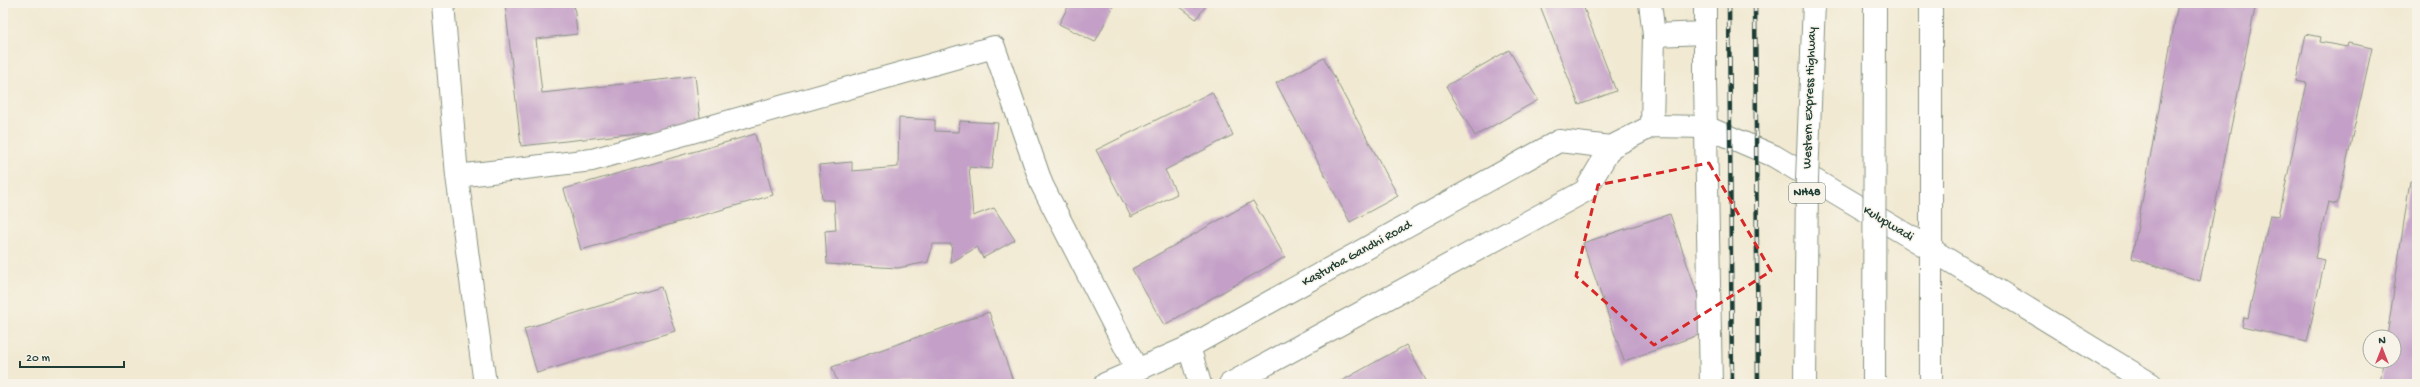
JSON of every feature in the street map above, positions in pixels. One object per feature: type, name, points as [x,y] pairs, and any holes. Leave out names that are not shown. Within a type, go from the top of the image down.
[{"type":"main road","points":[[443,3],[457,176],[485,384]]},
{"type":"main road","points":[[1650,3],[1654,35],[1652,126]]},
{"type":"main road","points":[[1705,3],[1705,82],[1711,384]]},
{"type":"main road","name":"Western Express Highway","points":[[1805,384],[1807,179],[1814,3]]},
{"type":"main road","points":[[1874,384],[1875,3]]},
{"type":"main road","points":[[1931,3],[1932,384]]},
{"type":"main road","points":[[1654,35],[1705,33]]},
{"type":"main road","points":[[457,176],[592,160],[994,47],[1042,185],[1139,377]]},
{"type":"main road","name":"Kulupwadi","points":[[1611,147],[1652,126],[1706,127],[1774,156],[1932,250],[2151,384]]},
{"type":"main road","name":"Kasturba Gandhi Road","points":[[1105,384],[1139,377],[1189,347],[1559,140],[1611,147]]},
{"type":"main road","points":[[1230,384],[1585,191],[1611,147]]},
{"type":"main road","points":[[1189,347],[1200,384]]},
{"type":"highlighted area","points":[[1709,163],[1771,271],[1654,345],[1576,276],[1598,185]]},
{"type":"building","points":[[505,3],[574,3],[577,34],[536,39],[542,93],[695,76],[701,126],[521,146]]},
{"type":"building","points":[[1070,3],[1115,3],[1095,42],[1059,24]]},
{"type":"building","points":[[1175,3],[1208,3],[1196,19]]},
{"type":"building","points":[[1539,3],[1582,3],[1616,91],[1579,105]]},
{"type":"building","points":[[2178,3],[2256,3],[2200,281],[2132,258]]},
{"type":"building","points":[[2306,34],[2321,37],[2320,42],[2347,47],[2348,43],[2372,48],[2337,204],[2328,202],[2315,258],[2325,260],[2307,342],[2242,327],[2244,317],[2248,318],[2270,215],[2279,216],[2307,83],[2296,81]]},
{"type":"building","points":[[1509,50],[1538,100],[1475,136],[1446,86]]},
{"type":"building","points":[[1324,58],[1398,196],[1350,222],[1276,83]]},
{"type":"building","points":[[1212,92],[1233,135],[1165,170],[1177,194],[1131,217],[1096,150]]},
{"type":"building","points":[[899,118],[935,120],[935,131],[959,132],[960,121],[998,123],[992,169],[969,167],[973,216],[994,208],[1015,240],[983,258],[977,247],[950,263],[952,244],[933,244],[928,262],[898,268],[827,264],[825,231],[836,230],[834,200],[822,200],[819,165],[852,162],[852,171],[898,167]]},
{"type":"building","points":[[755,134],[773,195],[581,250],[564,189]]},
{"type":"building","points":[[2410,181],[2417,182],[2417,384],[2380,384],[2382,369],[2402,369],[2402,329],[2388,329]]},
{"type":"building","points":[[1253,201],[1285,257],[1164,325],[1132,269]]},
{"type":"building","points":[[1670,214],[1710,331],[1624,361],[1583,243]]},
{"type":"building","points":[[661,287],[675,331],[537,373],[524,329]]},
{"type":"building","points":[[989,312],[1013,381],[1003,384],[838,384],[832,367]]},
{"type":"building","points":[[1406,345],[1428,384],[1336,384]]},
{"type":"railway","points":[[1729,3],[1732,384]]},
{"type":"railway","points":[[1755,3],[1758,384]]}]
